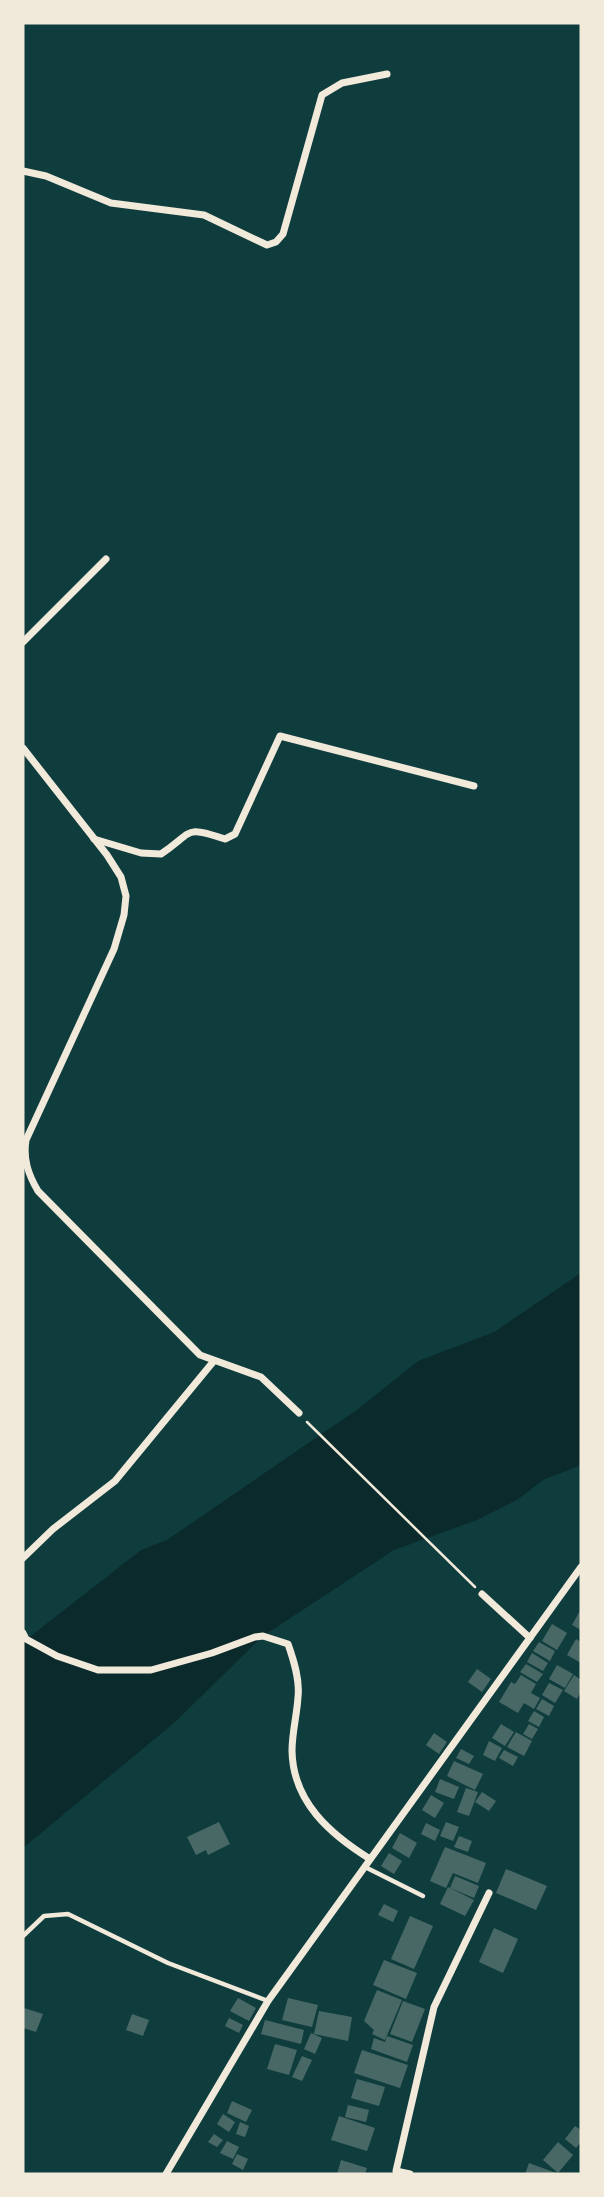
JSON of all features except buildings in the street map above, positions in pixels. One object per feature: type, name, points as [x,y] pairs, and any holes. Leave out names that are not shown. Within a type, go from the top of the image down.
[{"type":"street","points":[[23,171],[46,176],[111,203],[204,215],[267,246],[276,243],[283,234],[322,95],[342,83],[387,74]]},
{"type":"street","points":[[23,642],[106,559]]},
{"type":"street","points":[[93,839],[141,853],[161,854],[187,832],[199,830],[225,839],[235,834],[280,736],[474,786]]},
{"type":"street","points":[[23,748],[121,877],[126,896],[124,915],[114,949],[26,1140],[26,1164],[38,1191],[187,1344],[213,1362],[261,1377],[299,1413]]},
{"type":"street","points":[[23,1558],[53,1529],[115,1481],[213,1362]]},
{"type":"street","points":[[166,2174],[268,2001],[581,1567]]},
{"type":"street","points":[[482,1594],[530,1638]]},
{"type":"street","points":[[23,1633],[26,1639],[57,1656],[98,1670],[152,1670],[212,1653],[255,1637],[263,1636],[288,1644],[299,1696],[292,1753],[296,1778],[306,1802],[324,1825],[343,1843],[370,1859]]},
{"type":"street","points":[[410,2174],[396,2171],[434,2007],[489,1894]]},
{"type":"lane","points":[[365,1867],[423,1896]]},
{"type":"lane","points":[[23,1936],[44,1916],[68,1914],[168,1963],[268,2001]]},
{"type":"path","points":[[299,1413],[482,1594]]},
{"type":"water","points":[[581,1273],[581,1465],[543,1480],[517,1500],[477,1520],[394,1550],[263,1636],[174,1723],[23,1848],[23,1642],[141,1550],[167,1540],[358,1409],[418,1361],[494,1332]]}]
